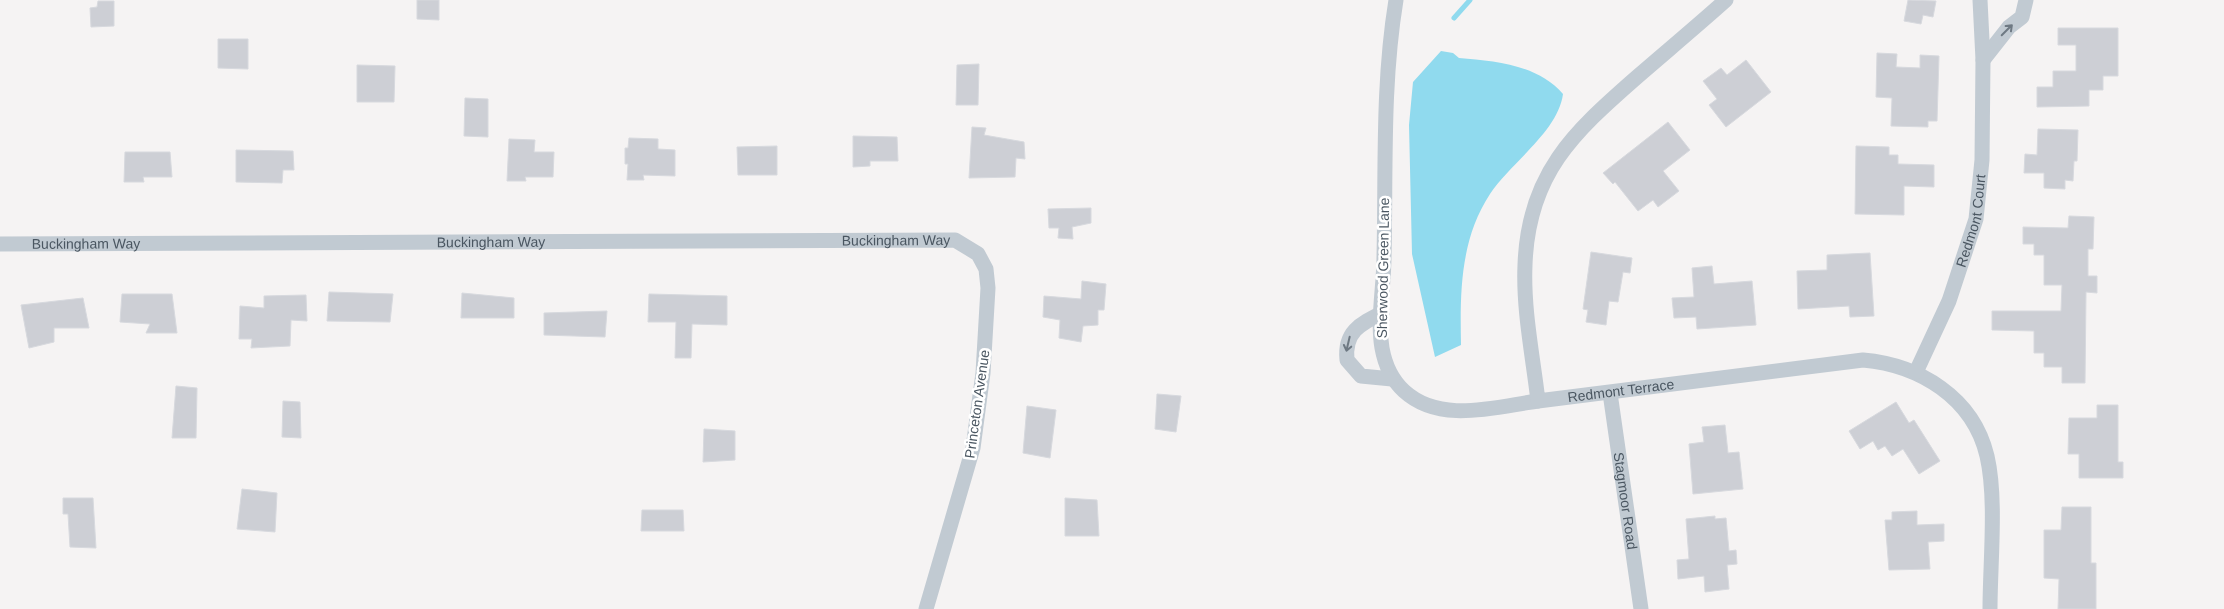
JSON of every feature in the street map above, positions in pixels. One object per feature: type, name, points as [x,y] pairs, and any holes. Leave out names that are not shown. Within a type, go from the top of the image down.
[{"type":"street","name":"Sherwood Green Lane","points":[[1396,0],[1390,40],[1385,128],[1380,334],[1382,350],[1392,379],[1415,399],[1441,409],[1470,411],[1538,401]]},
{"type":"street","points":[[1538,401],[1524,292],[1524,264],[1532,214],[1544,180],[1557,157],[1592,116],[1726,0]]},
{"type":"street","name":"Redmont Court","points":[[1916,372],[1949,301],[1976,219],[1982,160],[1983,60],[1980,0]]},
{"type":"street","points":[[1983,60],[2009,27],[2022,17],[2026,0]]},
{"type":"street","name":"Buckingham Way","points":[[0,244],[948,239],[956,240],[978,254]]},
{"type":"street","name":"Princeton Avenue","points":[[926,609],[972,448],[978,413],[988,288],[986,269],[978,254]]},
{"type":"street","points":[[1382,313],[1359,325],[1353,331],[1346,350],[1347,360],[1361,376],[1392,379]]},
{"type":"street","name":"Redmont Terrace","points":[[1538,401],[1863,360],[1882,362],[1916,372],[1945,390],[1956,400],[1976,426],[1984,447],[1991,490],[1990,609]]},
{"type":"street","name":"Stagmoor Road","points":[[1610,393],[1641,609]]},
{"type":"water","points":[[1441,51],[1453,53],[1459,58],[1515,66],[1553,84],[1563,94],[1559,108],[1543,134],[1499,182],[1480,212],[1467,248],[1464,267],[1461,345],[1435,357],[1412,254],[1409,125],[1413,82]]},
{"type":"building","points":[[417,0],[439,0],[439,20],[417,19]]},
{"type":"building","points":[[1908,0],[1936,1],[1933,17],[1923,15],[1921,24],[1904,21]]},
{"type":"building","points":[[98,1],[114,1],[114,26],[91,27],[90,8],[97,7]]},
{"type":"building","points":[[2058,28],[2118,28],[2118,76],[2103,76],[2103,90],[2089,90],[2089,106],[2037,107],[2037,87],[2053,87],[2053,71],[2076,71],[2076,45],[2058,45]]},
{"type":"building","points":[[218,39],[248,39],[248,69],[218,68]]},
{"type":"building","points":[[1877,53],[1897,54],[1896,67],[1920,68],[1920,55],[1939,56],[1937,121],[1928,121],[1928,127],[1891,126],[1892,98],[1876,97]]},
{"type":"building","points":[[1746,60],[1771,92],[1726,127],[1709,105],[1717,99],[1703,81],[1721,68],[1727,75]]},
{"type":"building","points":[[979,64],[978,105],[956,105],[957,65]]},
{"type":"building","points":[[357,65],[395,66],[394,102],[357,102]]},
{"type":"building","points":[[465,98],[488,99],[488,137],[464,136]]},
{"type":"building","points":[[1668,122],[1690,150],[1663,171],[1679,191],[1658,207],[1653,200],[1638,211],[1615,182],[1613,184],[1603,173]]},
{"type":"building","points":[[972,127],[986,128],[984,135],[1024,142],[1025,159],[1016,158],[1015,177],[969,178]]},
{"type":"building","points":[[2038,129],[2078,130],[2077,161],[2074,161],[2073,181],[2065,180],[2065,189],[2044,188],[2044,173],[2024,173],[2025,154],[2037,155]]},
{"type":"building","points":[[853,136],[897,137],[898,161],[870,161],[870,166],[853,167]]},
{"type":"building","points":[[629,138],[658,139],[658,149],[675,150],[675,176],[643,175],[644,180],[627,180],[628,164],[625,164],[625,148],[628,148]]},
{"type":"building","points":[[509,139],[535,140],[534,152],[554,152],[553,177],[525,177],[526,181],[507,181]]},
{"type":"building","points":[[777,146],[777,175],[738,175],[737,147]]},
{"type":"building","points":[[1856,146],[1889,147],[1889,155],[1898,155],[1898,164],[1934,165],[1934,187],[1904,186],[1904,215],[1855,214]]},
{"type":"building","points":[[236,150],[293,151],[294,170],[283,170],[282,183],[236,182]]},
{"type":"building","points":[[125,152],[170,152],[172,177],[143,177],[144,182],[124,182]]},
{"type":"building","points":[[1091,208],[1091,223],[1072,227],[1073,239],[1058,238],[1059,228],[1049,228],[1048,209]]},
{"type":"building","points":[[2069,216],[2094,217],[2093,249],[2088,249],[2088,276],[2097,276],[2097,293],[2086,292],[2085,383],[2062,383],[2062,367],[2044,367],[2044,353],[2034,353],[2034,331],[1992,330],[1992,311],[2061,311],[2062,285],[2044,285],[2044,255],[2034,255],[2034,244],[2023,244],[2023,227],[2068,228]]},
{"type":"building","points":[[1591,252],[1632,258],[1630,273],[1623,272],[1618,302],[1609,301],[1606,325],[1586,322],[1588,310],[1583,309]]},
{"type":"building","points":[[1870,253],[1874,316],[1850,317],[1849,306],[1798,309],[1797,271],[1827,270],[1827,255]]},
{"type":"building","points":[[1712,266],[1714,284],[1752,281],[1756,325],[1697,329],[1696,317],[1674,318],[1672,298],[1694,297],[1692,268]]},
{"type":"building","points":[[1082,281],[1106,284],[1104,310],[1098,310],[1098,325],[1083,326],[1081,342],[1059,338],[1060,320],[1043,317],[1044,296],[1081,299]]},
{"type":"building","points":[[329,292],[393,294],[390,322],[327,321]]},
{"type":"building","points":[[462,293],[514,298],[514,318],[461,318]]},
{"type":"building","points":[[122,294],[172,294],[177,333],[146,333],[150,324],[120,322]]},
{"type":"building","points":[[649,294],[727,296],[727,325],[692,324],[691,358],[675,358],[676,322],[648,322]]},
{"type":"building","points":[[306,295],[307,321],[291,320],[290,346],[251,348],[252,339],[239,339],[240,306],[264,308],[264,296]]},
{"type":"building","points":[[83,298],[89,328],[54,328],[54,342],[29,348],[21,305]]},
{"type":"building","points":[[607,311],[605,337],[544,335],[544,313]]},
{"type":"building","points":[[176,386],[197,388],[196,438],[172,438]]},
{"type":"building","points":[[1157,394],[1181,396],[1176,432],[1155,429]]},
{"type":"building","points":[[283,401],[300,402],[301,438],[282,437]]},
{"type":"building","points":[[1896,402],[1909,423],[1914,420],[1940,461],[1919,474],[1903,449],[1892,456],[1885,446],[1878,450],[1873,441],[1860,449],[1849,431]]},
{"type":"building","points":[[2097,405],[2118,405],[2118,462],[2123,462],[2123,478],[2079,478],[2079,454],[2068,454],[2069,418],[2097,418]]},
{"type":"building","points":[[1027,406],[1056,410],[1050,458],[1023,453]]},
{"type":"building","points":[[1725,425],[1728,453],[1739,452],[1743,489],[1693,494],[1689,444],[1704,442],[1702,427]]},
{"type":"building","points":[[704,429],[735,431],[735,460],[703,462]]},
{"type":"building","points":[[242,489],[277,493],[275,532],[237,529]]},
{"type":"building","points":[[63,498],[93,498],[96,548],[70,547],[68,514],[63,514]]},
{"type":"building","points":[[1065,498],[1097,500],[1099,536],[1065,536]]},
{"type":"building","points":[[2062,507],[2091,507],[2091,563],[2096,563],[2096,609],[2058,609],[2059,579],[2044,578],[2044,530],[2061,530]]},
{"type":"building","points":[[642,510],[683,510],[684,531],[641,531]]},
{"type":"building","points":[[1917,511],[1917,525],[1944,524],[1944,541],[1928,542],[1930,569],[1889,570],[1885,520],[1892,520],[1892,512]]},
{"type":"building","points":[[1715,516],[1715,519],[1726,518],[1729,551],[1736,550],[1737,564],[1727,565],[1729,589],[1705,592],[1704,576],[1678,579],[1677,560],[1689,559],[1686,519]]},
{"type":"waterway","points":[[1454,18],[1470,0]]}]
